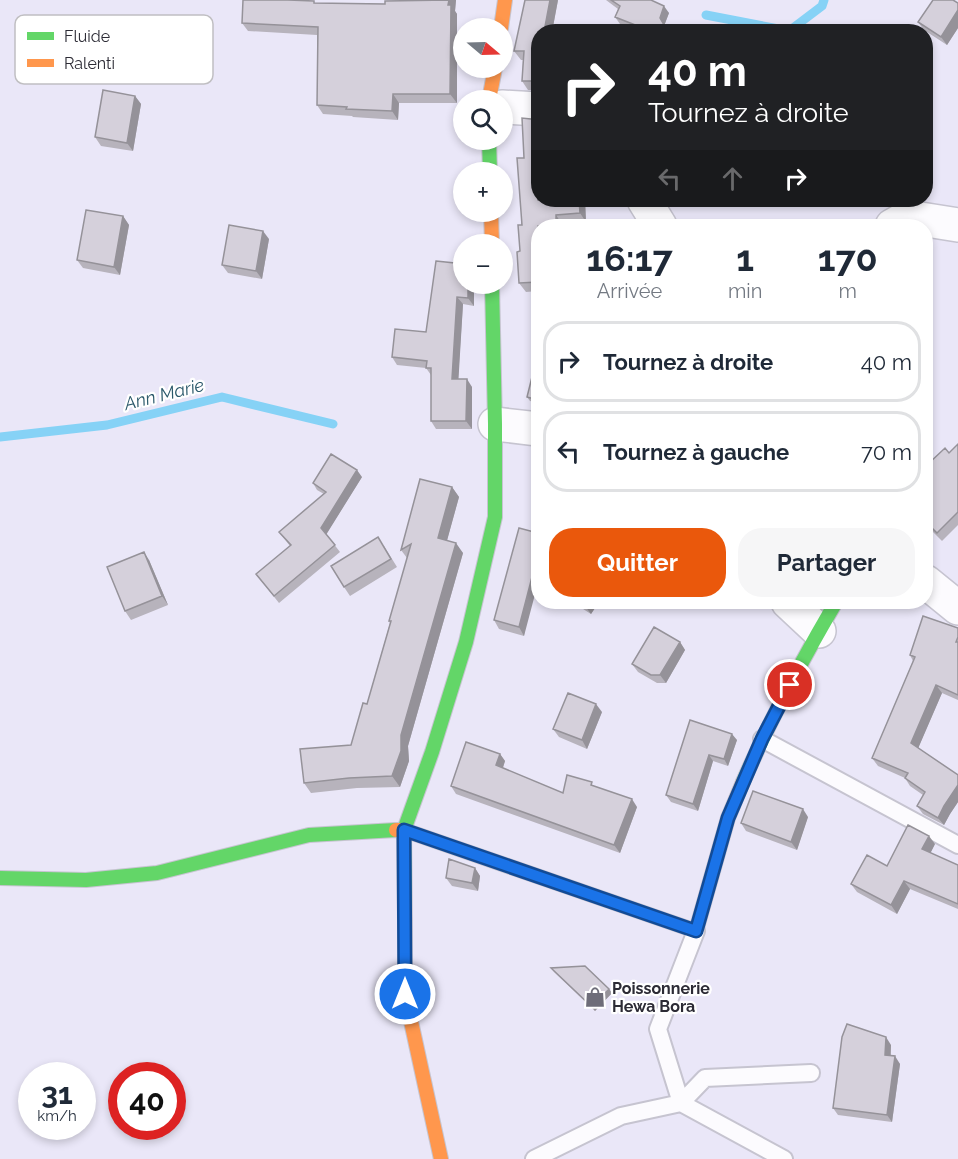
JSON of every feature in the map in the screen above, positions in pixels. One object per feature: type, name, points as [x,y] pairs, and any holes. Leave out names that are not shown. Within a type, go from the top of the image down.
[{"type":"street","points":[[502,18],[505,0]]},
{"type":"street","points":[[513,108],[531,109]]},
{"type":"street","points":[[904,219],[908,217],[920,219]]},
{"type":"street","points":[[933,221],[958,225]]},
{"type":"street","points":[[441,1159],[405,994],[404,830],[432,752],[466,642],[495,517],[492,294]]},
{"type":"street","points":[[495,424],[531,428]]},
{"type":"street","points":[[795,609],[819,631]]},
{"type":"street","points":[[0,878],[86,880],[157,873],[309,835],[404,830],[696,931],[728,818],[762,739],[832,609]]},
{"type":"lane","points":[[762,739],[958,845]]},
{"type":"lane","points":[[696,931],[658,1029],[681,1103],[784,1159]]},
{"type":"lane","points":[[534,1159],[621,1116],[681,1103],[705,1078],[811,1073]]},
{"type":"building","points":[[243,0],[385,4],[385,1],[449,0],[448,5],[451,5],[450,94],[393,94],[392,111],[317,105],[318,27],[242,23]]},
{"type":"building","points":[[525,0],[550,0],[546,24],[531,24],[531,81],[522,81],[524,51],[514,51]]},
{"type":"building","points":[[611,0],[651,0],[664,6],[660,18],[663,24],[633,24],[615,17],[620,6]]},
{"type":"building","points":[[933,0],[953,0],[958,3],[958,10],[941,37],[933,32],[933,24],[918,22]]},
{"type":"building","points":[[103,90],[135,96],[127,143],[95,137]]},
{"type":"building","points":[[522,118],[531,119],[531,207],[580,207],[580,213],[556,215],[556,219],[531,219],[531,282],[519,283],[518,225],[522,225],[517,158],[524,158]]},
{"type":"building","points":[[86,210],[123,216],[114,267],[77,260]]},
{"type":"building","points":[[229,225],[263,231],[256,271],[222,265]]},
{"type":"building","points":[[436,261],[453,263],[453,294],[468,294],[468,298],[457,297],[452,379],[467,379],[466,421],[431,421],[431,368],[426,368],[427,361],[392,357],[395,329],[426,332]]},
{"type":"building","points":[[531,381],[531,398],[527,397]]},
{"type":"building","points":[[958,444],[958,512],[937,533],[933,529],[933,459],[945,448],[949,453]]},
{"type":"building","points":[[331,454],[357,470],[321,528],[335,545],[274,596],[256,574],[291,545],[279,532],[326,492],[313,483]]},
{"type":"building","points":[[420,479],[452,487],[438,538],[456,543],[401,735],[401,751],[392,776],[304,783],[300,749],[351,745],[363,703],[367,704],[411,544],[401,550]]},
{"type":"building","points":[[519,528],[531,531],[531,581],[519,627],[494,620]]},
{"type":"building","points":[[378,537],[391,559],[344,587],[331,566]]},
{"type":"building","points":[[144,552],[162,596],[125,611],[107,567]]},
{"type":"building","points":[[923,616],[958,628],[956,642],[958,642],[958,695],[936,685],[911,743],[958,775],[958,785],[938,818],[917,806],[925,792],[905,778],[908,773],[872,758],[915,657],[910,655]]},
{"type":"building","points":[[654,627],[680,642],[660,675],[651,675],[632,664]]},
{"type":"building","points":[[568,693],[596,704],[582,740],[553,729]]},
{"type":"building","points":[[690,720],[732,734],[724,759],[709,755],[693,804],[666,795]]},
{"type":"building","points":[[466,742],[500,754],[496,765],[563,793],[567,775],[592,782],[591,785],[632,799],[614,845],[451,786]]},
{"type":"building","points":[[753,791],[803,809],[791,842],[741,823]]},
{"type":"building","points":[[908,825],[929,836],[922,849],[958,865],[958,904],[904,881],[891,905],[851,884],[867,855],[887,866]]},
{"type":"building","points":[[449,859],[475,868],[472,883],[446,878]]},
{"type":"building","points":[[585,966],[609,989],[592,1007],[551,968]]},
{"type":"building","points":[[847,1024],[886,1037],[885,1055],[895,1056],[887,1115],[833,1108],[842,1037]]},
{"type":"waterway","points":[[798,24],[822,6],[824,0]]},
{"type":"waterway","points":[[706,15],[753,24]]},
{"type":"waterway","name":"Ann Marie","points":[[0,437],[107,425],[222,397],[333,424]]},
{"type":"traffic: fast","points":[[489,150],[490,162]]},
{"type":"traffic: fast","points":[[405,921],[404,830],[432,752],[466,642],[495,517],[492,294]]},
{"type":"traffic: fast","points":[[743,782],[787,690],[832,609]]},
{"type":"traffic: fast","points":[[0,878],[86,880],[157,873],[309,835],[396,830]]},
{"type":"traffic: slow","points":[[502,18],[505,0]]},
{"type":"traffic: slow","points":[[491,90],[493,78]]},
{"type":"traffic: slow","points":[[491,222],[492,234]]},
{"type":"traffic: slow","points":[[396,830],[404,830],[696,931],[728,818],[743,782]]},
{"type":"traffic: slow","points":[[405,921],[405,994],[441,1159]]},
{"type":"place","name":"Poissonnerie Hewa Bora","points":[[595,997]]},
{"type":"route","points":[[405,994],[404,830],[696,931],[728,818],[762,739],[790,685]]}]
